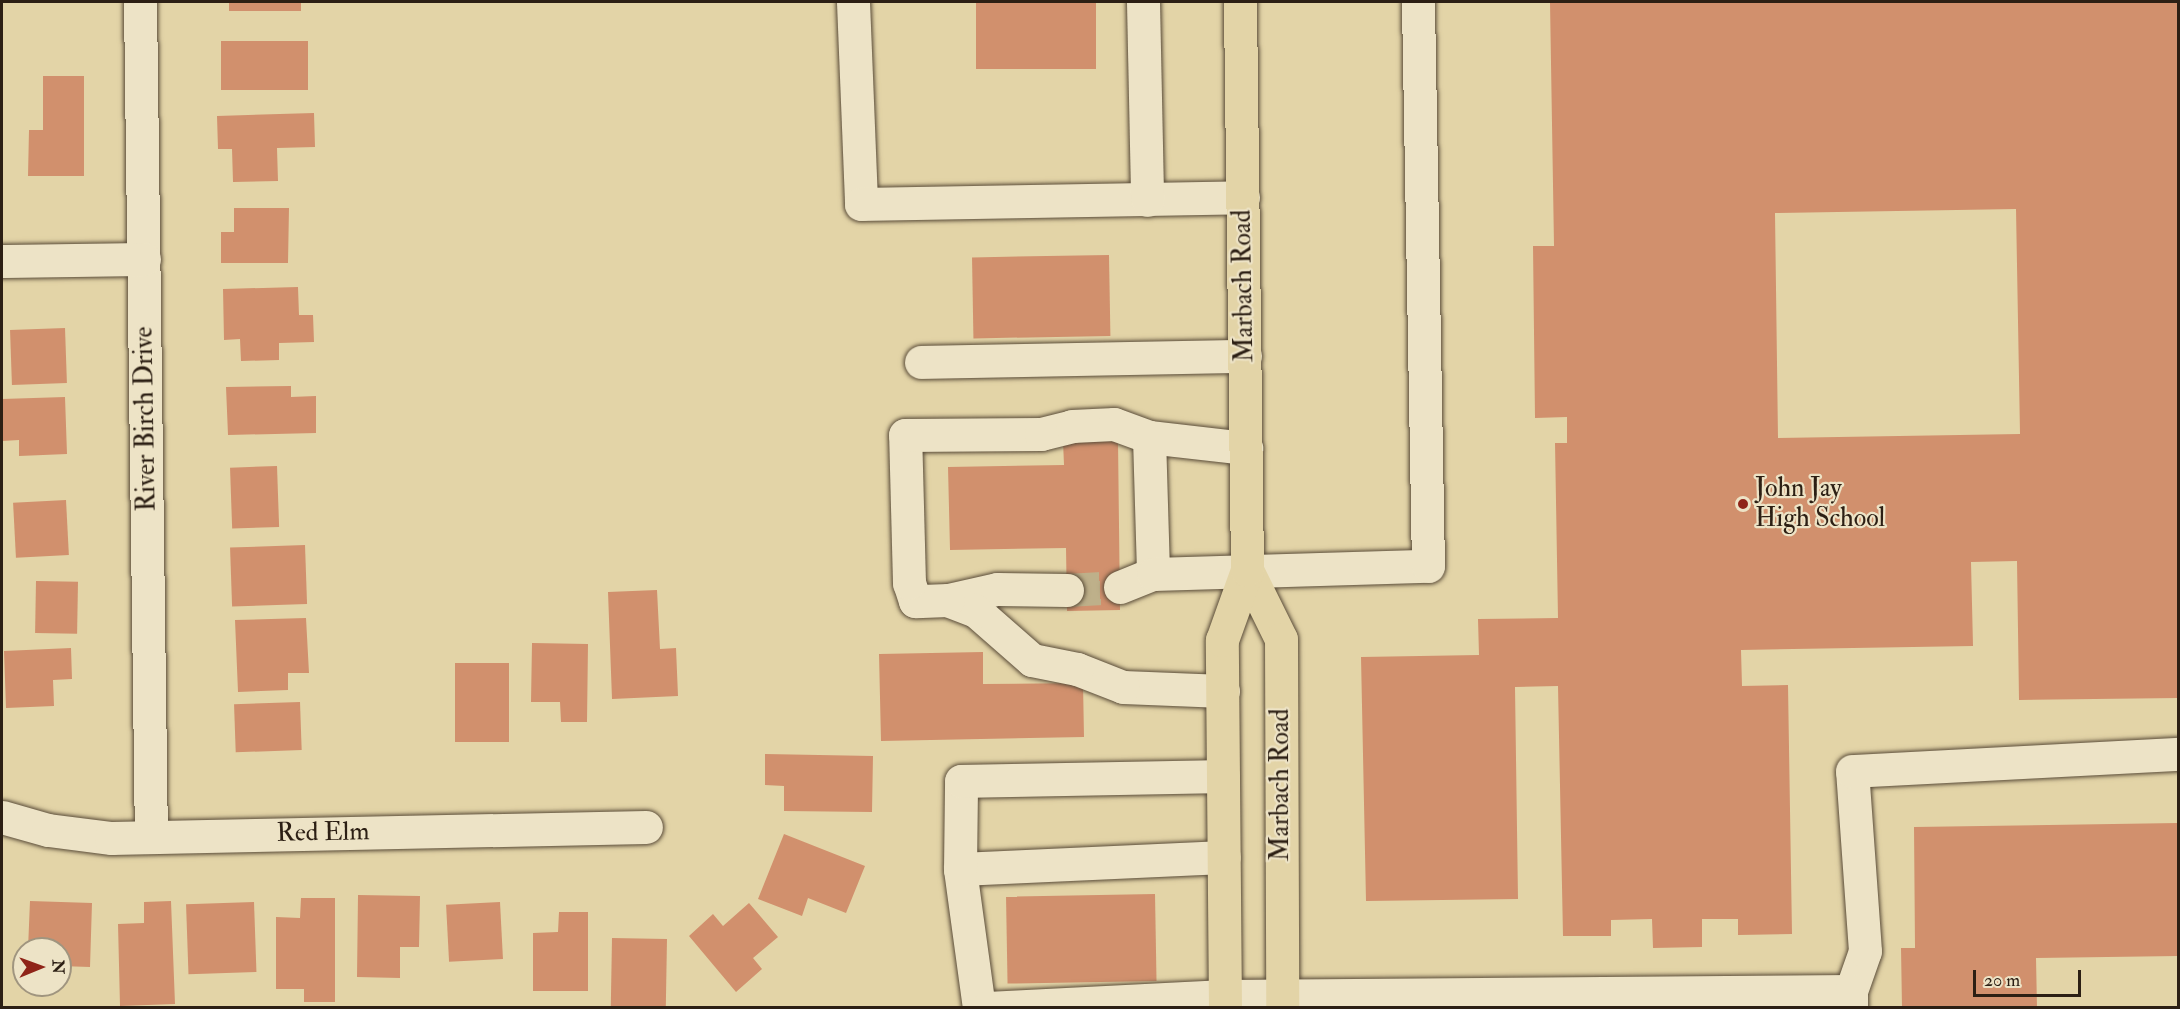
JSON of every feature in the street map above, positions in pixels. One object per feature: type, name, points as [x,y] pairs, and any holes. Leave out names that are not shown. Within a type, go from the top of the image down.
[{"type":"main road","name":"Marbach Road","points":[[1225,1002],[1222,640],[1247,570],[1240,2]]},
{"type":"main road","name":"Marbach Road","points":[[1247,570],[1281,639],[1282,1002]]},
{"type":"street","name":"River Birch Drive","points":[[140,2],[151,837]]},
{"type":"street","points":[[853,2],[861,204],[1243,197]]},
{"type":"street","points":[[1143,2],[1147,200]]},
{"type":"street","points":[[1120,587],[1153,574],[1428,566],[1418,2]]},
{"type":"street","points":[[2,261],[144,259]]},
{"type":"street","points":[[921,362],[1245,356]]},
{"type":"street","points":[[1067,590],[997,589],[948,600],[915,601],[909,583],[905,435],[1041,434],[1072,426],[1114,424],[1149,437],[1246,448]]},
{"type":"street","points":[[1149,437],[1153,574]]},
{"type":"street","points":[[948,600],[976,611],[1032,660],[1077,669],[1123,687],[1223,691]]},
{"type":"street","points":[[987,1008],[1225,1002],[1851,999],[1865,951],[1852,771],[2178,754]]},
{"type":"street","points":[[979,1008],[960,869],[960,781],[1223,776]]},
{"type":"street","name":"Red Elm","points":[[2,817],[48,830],[151,837],[646,827]]},
{"type":"street","points":[[960,869],[1224,857]]},
{"type":"building","points":[[229,2],[301,2],[301,11],[229,11]]},
{"type":"building","points":[[976,2],[1096,2],[1096,69],[976,69]]},
{"type":"building","points":[[1550,2],[2178,2],[2178,698],[2019,700],[2017,561],[1971,562],[1973,646],[1741,650],[1742,686],[1788,685],[1792,934],[1738,935],[1738,919],[1702,919],[1702,947],[1653,948],[1652,919],[1611,920],[1611,936],[1563,936],[1558,686],[1515,687],[1518,899],[1366,901],[1361,657],[1479,655],[1478,619],[1558,618],[1555,443],[1567,443],[1567,417],[1535,418],[1533,246],[1554,246]],"holes":[[[2016,209],[2020,434],[1778,438],[1775,213]]]},
{"type":"building","points":[[221,41],[308,41],[308,90],[221,90]]},
{"type":"building","points":[[43,76],[84,76],[84,176],[28,176],[29,130],[43,130]]},
{"type":"building","points":[[314,113],[315,147],[277,148],[278,181],[233,182],[232,149],[218,149],[217,116]]},
{"type":"building","points":[[234,208],[289,208],[288,263],[221,263],[221,232],[234,232]]},
{"type":"building","points":[[1109,255],[1110,336],[973,338],[972,257]]},
{"type":"building","points":[[298,287],[299,315],[313,315],[314,342],[279,343],[279,360],[241,361],[240,339],[224,340],[223,289]]},
{"type":"building","points":[[65,328],[67,383],[12,385],[10,330]]},
{"type":"building","points":[[291,386],[291,397],[316,396],[316,433],[228,435],[226,387]]},
{"type":"building","points":[[65,397],[67,454],[19,456],[19,440],[2,441],[2,399]]},
{"type":"building","points":[[1118,440],[1120,610],[1067,611],[1066,548],[950,550],[948,467],[1064,465],[1063,441]]},
{"type":"building","points":[[277,466],[279,527],[232,529],[230,468]]},
{"type":"building","points":[[66,500],[69,555],[16,558],[13,503]]},
{"type":"building","points":[[305,545],[307,604],[232,607],[230,548]]},
{"type":"building","points":[[36,581],[78,582],[77,634],[35,633]]},
{"type":"building","points":[[657,590],[660,649],[676,648],[678,696],[612,699],[608,592]]},
{"type":"building","points":[[306,618],[309,673],[288,673],[288,690],[238,692],[235,620]]},
{"type":"building","points":[[532,643],[588,644],[587,722],[561,722],[560,702],[531,702]]},
{"type":"building","points":[[71,648],[72,679],[53,680],[54,706],[6,708],[4,651]]},
{"type":"building","points":[[983,652],[983,684],[1083,683],[1084,737],[881,741],[879,654]]},
{"type":"building","points":[[455,663],[509,663],[509,742],[455,742]]},
{"type":"building","points":[[300,702],[302,750],[236,752],[234,704]]},
{"type":"building","points":[[765,754],[873,756],[872,812],[784,811],[784,786],[765,785]]},
{"type":"building","points":[[2178,823],[2178,956],[2036,958],[2037,1008],[1902,1008],[1901,948],[1915,948],[1914,827]]},
{"type":"building","points":[[784,834],[865,866],[846,913],[808,898],[802,916],[758,899]]},
{"type":"building","points":[[1155,894],[1157,981],[1008,984],[1006,897]]},
{"type":"building","points":[[358,895],[420,896],[419,947],[400,947],[400,978],[357,977]]},
{"type":"building","points":[[301,898],[335,898],[335,1002],[304,1002],[304,989],[276,989],[276,917],[300,918]]},
{"type":"building","points":[[30,901],[92,903],[90,967],[72,966],[72,937],[28,937]]},
{"type":"building","points":[[171,901],[175,1004],[120,1006],[118,924],[144,923],[144,902]]},
{"type":"building","points":[[254,902],[256,972],[188,974],[186,904]]},
{"type":"building","points":[[500,902],[503,959],[449,962],[446,905]]},
{"type":"building","points":[[749,903],[778,937],[753,958],[762,969],[736,992],[689,936],[713,914],[723,926]]},
{"type":"building","points":[[559,912],[588,912],[588,991],[533,991],[533,933],[558,932]]},
{"type":"building","points":[[612,938],[667,939],[666,1008],[611,1008]]},
{"type":"tunnel","points":[[1067,590],[1120,587]]},
{"type":"place","name":"John Jay High School","points":[[1743,504]]}]
